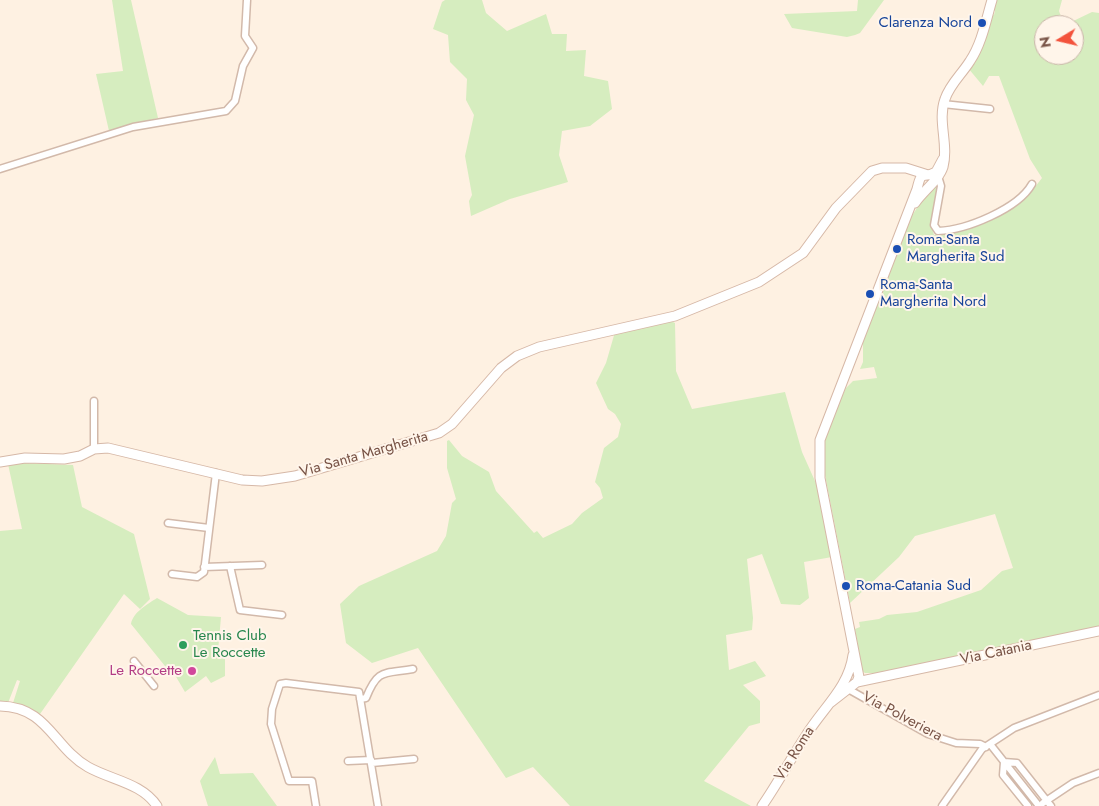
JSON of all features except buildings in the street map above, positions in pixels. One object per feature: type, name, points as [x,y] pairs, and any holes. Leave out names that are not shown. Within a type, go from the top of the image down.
[{"type":"main road","points":[[830,703],[848,689],[855,676],[852,634],[820,478],[820,440],[905,220],[927,179],[943,164],[944,138],[941,121],[943,104],[953,83],[966,67],[978,47],[992,0]]},
{"type":"main road","name":"Via Santa Margherita","points":[[0,462],[25,458],[64,459],[80,456],[94,448],[108,448],[251,481],[279,479],[364,457],[439,433],[452,424],[501,368],[516,356],[540,347],[675,316],[764,280],[803,253],[831,214],[858,184],[877,169],[898,168],[915,170],[927,179]]},
{"type":"main road","name":"Via Catania","points":[[855,676],[894,676],[1099,631]]},
{"type":"main road","points":[[830,703],[855,676]]},
{"type":"main road","name":"Via Roma","points":[[762,806],[808,732],[830,703]]},
{"type":"main road","points":[[0,706],[15,707],[33,714],[45,724],[76,759],[94,770],[144,792],[157,806]]},
{"type":"street","points":[[0,169],[133,127],[226,111],[235,101],[243,66],[253,48],[245,36],[247,0]]},
{"type":"street","points":[[943,104],[990,110]]},
{"type":"street","points":[[927,179],[941,186],[934,225],[938,231],[972,225],[993,215],[1019,197],[1032,184]]},
{"type":"street","points":[[94,401],[94,448]]},
{"type":"street","points":[[172,574],[200,577],[204,567],[216,474]]},
{"type":"street","points":[[168,523],[209,528]]},
{"type":"street","points":[[204,567],[262,565]]},
{"type":"street","points":[[230,566],[240,610],[282,615]]},
{"type":"street","points":[[134,661],[154,686]]},
{"type":"street","points":[[360,699],[366,698],[373,680],[380,675],[413,669]]},
{"type":"street","points":[[316,806],[312,781],[289,781],[273,732],[271,717],[280,684],[286,683],[359,692],[378,806]]},
{"type":"street","name":"Via Polveriera","points":[[848,689],[928,734],[956,743],[988,746]]},
{"type":"street","points":[[942,806],[988,746],[1014,728],[1099,695]]},
{"type":"street","points":[[988,746],[1004,762],[1039,806],[1072,783],[1099,773]]},
{"type":"street","points":[[348,760],[414,759]]},
{"type":"street","points":[[1004,762],[1017,763],[1051,806]]},
{"type":"street","points":[[1004,762],[1003,775],[1028,806]]},
{"type":"green space","points":[[112,0],[131,0],[158,118],[109,131],[96,74],[123,71]]},
{"type":"green space","points":[[445,0],[482,0],[486,13],[507,31],[546,14],[552,34],[567,34],[566,51],[586,50],[584,76],[608,81],[612,109],[590,126],[562,131],[559,155],[568,182],[510,199],[471,216],[469,201],[472,195],[465,156],[474,115],[466,100],[467,79],[450,62],[448,35],[433,29],[442,2]]},
{"type":"green space","points":[[858,0],[884,0],[860,33],[847,37],[792,28],[784,14],[857,11]]},
{"type":"green space","points":[[996,0],[1062,0],[1059,11],[1060,15],[1034,15],[1034,65],[1084,65],[1084,16],[1092,12],[1099,13],[1099,627],[886,673],[865,673],[862,671],[855,629],[860,627],[859,622],[879,619],[887,615],[917,612],[981,590],[1002,571],[1013,568],[995,514],[915,536],[899,557],[850,603],[824,470],[823,449],[830,421],[846,388],[853,381],[877,378],[874,367],[860,369],[863,362],[863,339],[911,217],[937,178],[938,185],[932,221],[934,235],[994,216],[1020,200],[1042,178],[1030,159],[999,76],[989,76],[983,86],[968,68],[991,14],[994,15],[995,11],[992,10]]},
{"type":"green space","points":[[669,320],[675,323],[676,371],[692,409],[785,392],[802,452],[819,490],[832,557],[804,562],[809,598],[800,605],[781,604],[762,554],[747,559],[753,618],[752,630],[726,635],[729,670],[755,661],[766,676],[743,685],[760,701],[760,723],[749,726],[704,781],[751,806],[570,806],[533,767],[506,778],[418,648],[372,663],[346,643],[340,604],[359,586],[437,551],[446,536],[452,503],[456,499],[447,468],[447,441],[449,440],[462,456],[489,472],[496,491],[534,533],[537,531],[543,538],[572,524],[582,513],[603,498],[600,488],[595,482],[604,448],[618,437],[621,424],[615,414],[608,409],[596,383],[606,363],[615,332]]},
{"type":"green space","points":[[8,464],[73,465],[82,507],[134,534],[150,599],[140,609],[124,594],[40,714],[13,703],[20,681],[17,680],[8,703],[0,703],[0,531],[22,529]]},
{"type":"green space","name":"Tennis Club Le Roccette","points":[[157,598],[188,615],[221,617],[218,651],[225,656],[225,676],[211,683],[206,676],[185,692],[172,670],[169,671],[131,624],[138,612]]},
{"type":"green space","points":[[215,757],[220,774],[253,773],[277,806],[208,806],[200,781]]},
{"type":"place","name":"Clarenza Nord","points":[[982,23]]},
{"type":"place","name":"Roma-Santa Margherita Sud","points":[[897,249]]},
{"type":"place","name":"Roma-Santa Margherita Nord","points":[[870,294]]},
{"type":"place","name":"Roma-Catania Sud","points":[[846,586]]},
{"type":"place","name":"Tennis Club Le Roccette","points":[[183,645]]},
{"type":"place","name":"Le Roccette","points":[[192,671]]}]
